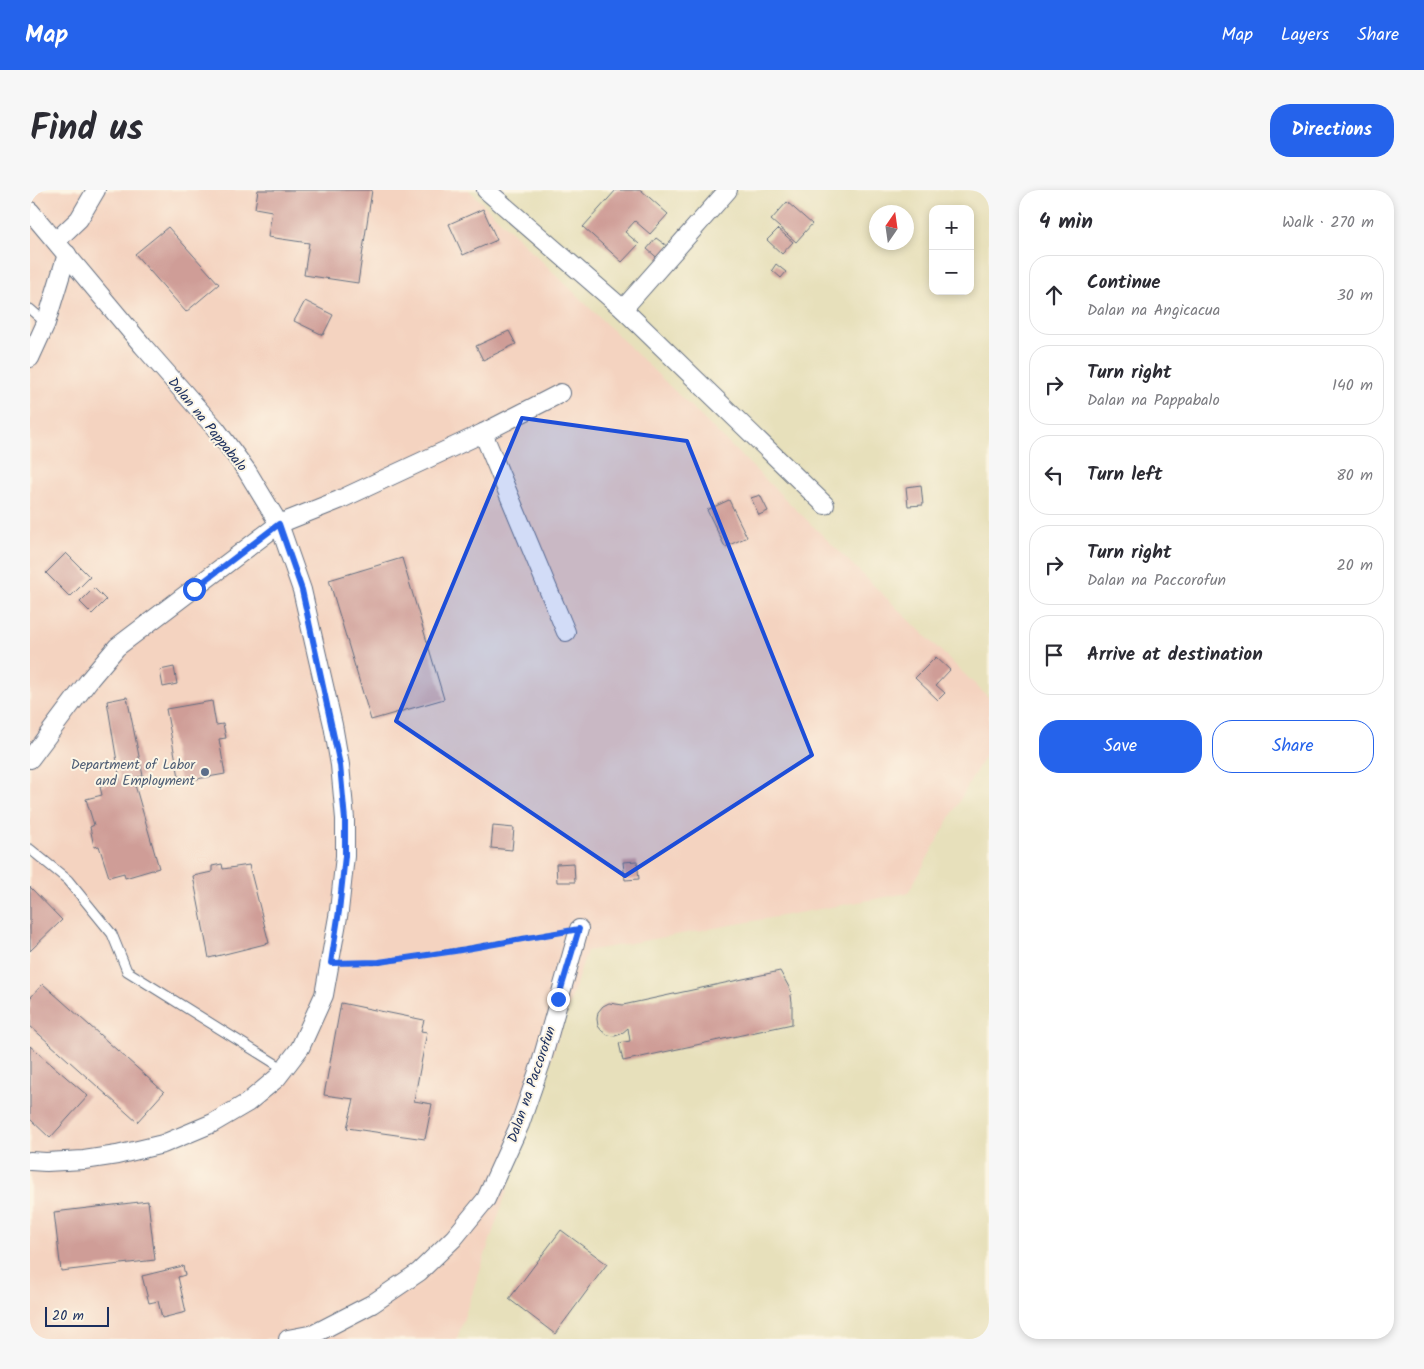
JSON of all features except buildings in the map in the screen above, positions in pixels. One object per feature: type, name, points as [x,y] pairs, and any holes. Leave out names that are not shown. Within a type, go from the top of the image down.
[{"type":"street","points":[[30,358],[46,323],[62,248],[96,190]]},
{"type":"street","points":[[486,190],[623,310],[825,505]]},
{"type":"street","points":[[623,310],[728,190]]},
{"type":"street","name":"Dalan na Pappabalo","points":[[30,210],[216,429],[247,471],[279,524],[302,590],[340,765],[345,820],[345,856],[339,911],[324,995],[300,1048],[265,1090],[213,1123],[163,1144],[117,1156],[84,1160],[30,1161]]},
{"type":"street","points":[[30,758],[84,686],[117,647],[279,524],[339,500],[483,433],[561,393]]},
{"type":"street","points":[[483,433],[566,632]]},
{"type":"street","name":"Dalan na Paccorofun","points":[[288,1339],[314,1334],[372,1304],[419,1272],[454,1238],[486,1199],[520,1124],[579,929]]},
{"type":"lane","points":[[30,309],[46,323]]},
{"type":"lane","points":[[30,849],[68,880],[112,934],[128,971],[284,1069]]},
{"type":"path","points":[[331,963],[379,962],[455,951],[579,929]]},
{"type":"highlighted area","points":[[522,418],[687,441],[812,755],[625,876],[396,721]]},
{"type":"shaded area","points":[[30,190],[469,190],[989,698],[989,748],[908,893],[587,951],[457,1339],[30,1339]]},
{"type":"place","name":"Department of Labor and Employment","points":[[205,772]]},
{"type":"route","points":[[194,589],[279,524],[302,590],[333,725],[340,765],[345,820],[345,856],[331,963],[379,962],[455,951],[579,929],[558,999]]}]
